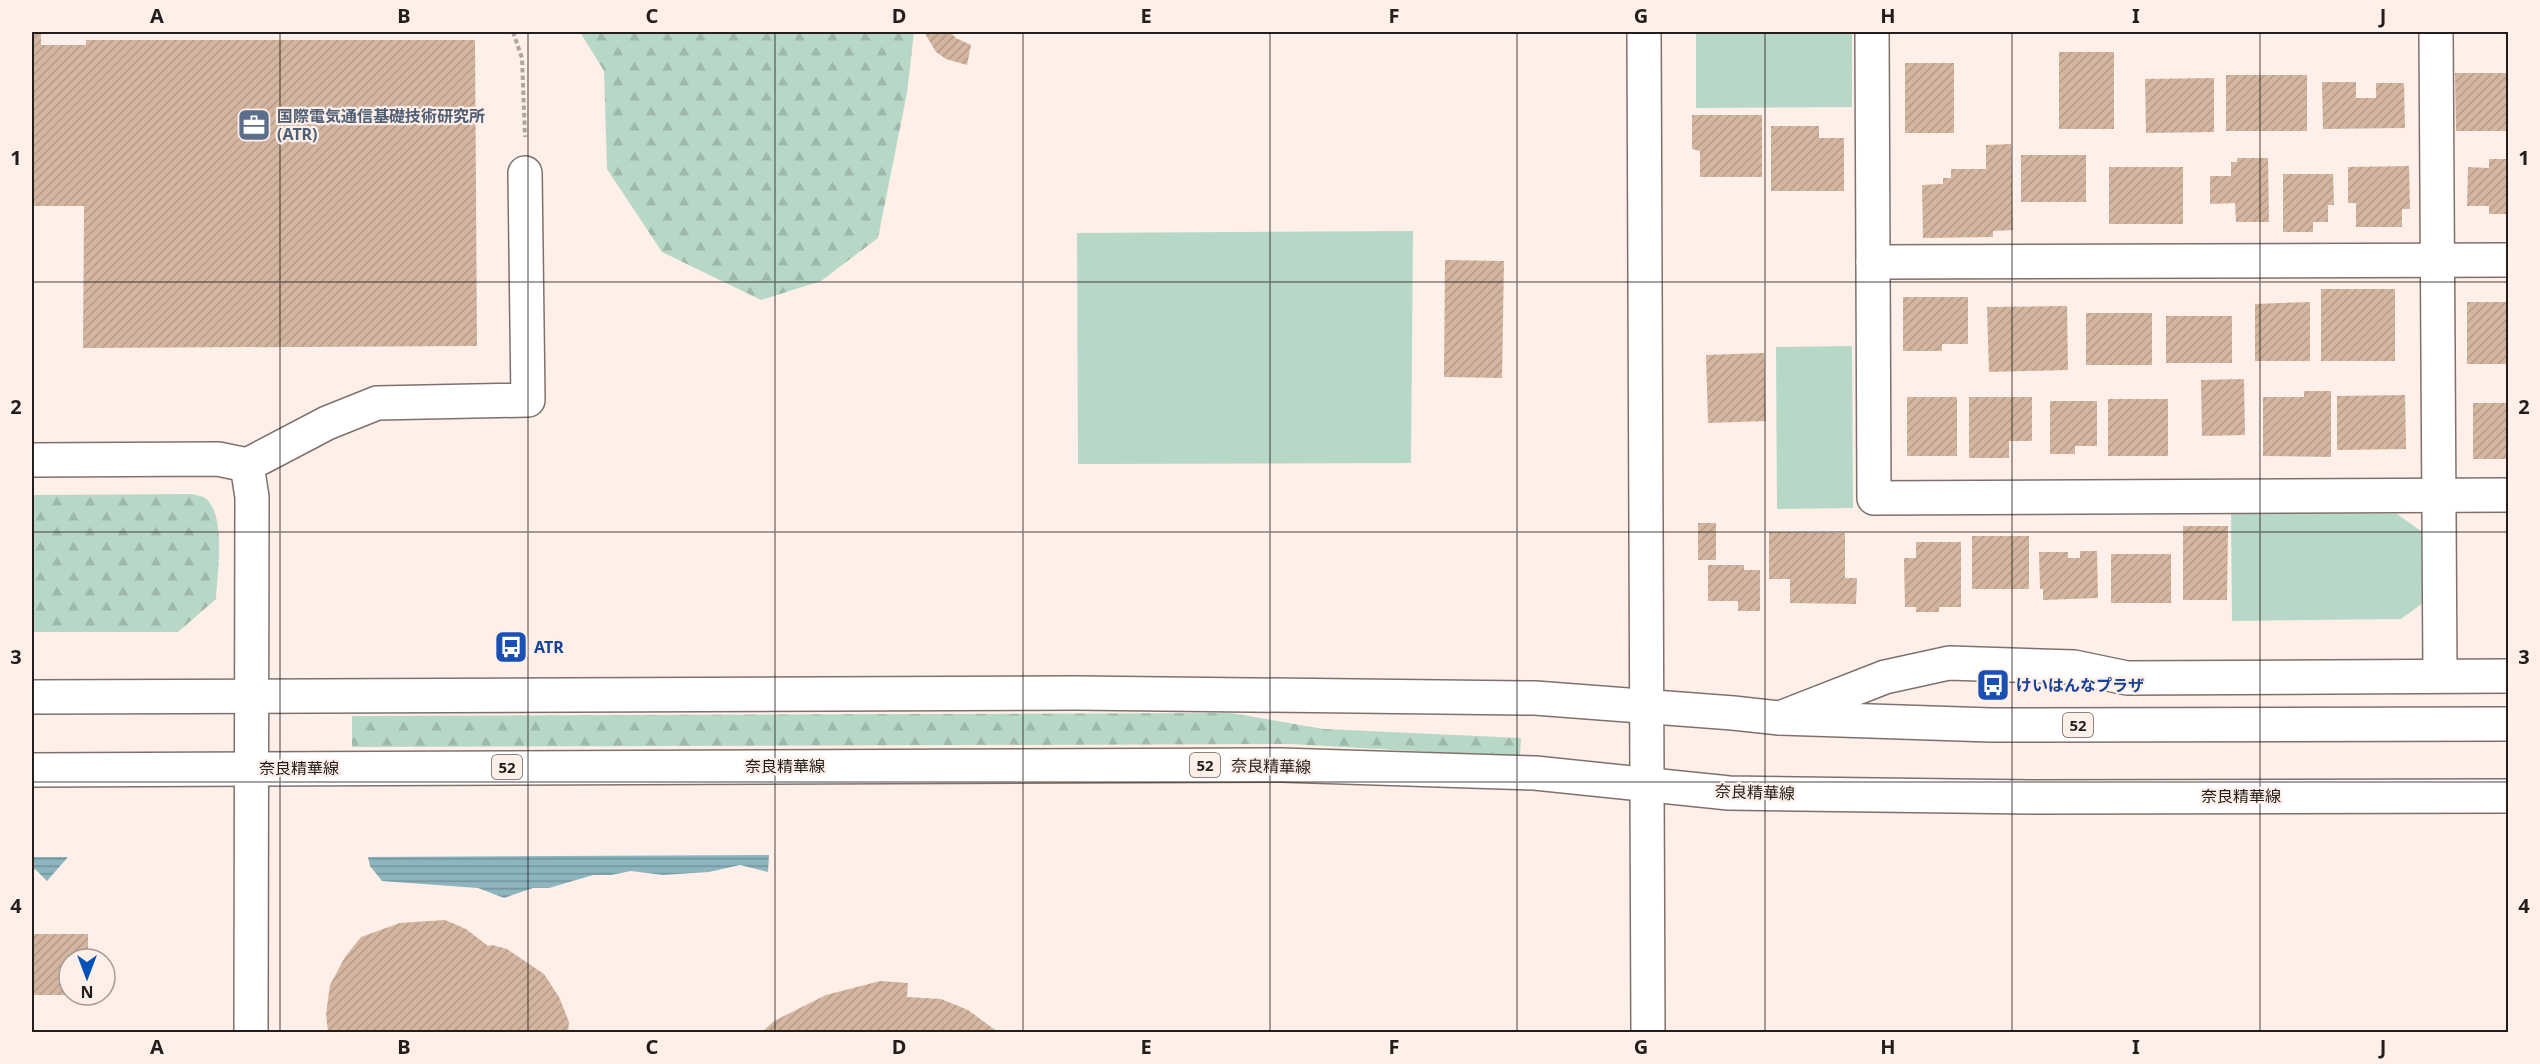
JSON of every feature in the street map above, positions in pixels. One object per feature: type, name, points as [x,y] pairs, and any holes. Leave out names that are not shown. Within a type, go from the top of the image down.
[{"type":"main road","points":[[1644,32],[1648,1032]]},
{"type":"main road","points":[[1872,32],[1874,498],[2508,495]]},
{"type":"main road","points":[[2436,32],[2440,675]]},
{"type":"main road","points":[[32,460],[218,459],[247,465],[327,423],[377,403],[528,400],[525,173]]},
{"type":"main road","points":[[1873,262],[2508,260]]},
{"type":"main road","points":[[247,465],[252,497],[251,1032]]},
{"type":"main road","points":[[1780,718],[1885,677],[1948,663],[2074,667],[2127,678],[2508,676]]},
{"type":"main road","name":"52","points":[[32,697],[1076,693],[1535,698],[1780,718],[1991,725],[2508,724]]},
{"type":"main road","name":"奈良精華線","points":[[32,770],[1281,765],[1535,773],[1729,793],[2032,797],[2508,796]]},
{"type":"path","points":[[513,32],[522,58],[524,74],[525,173]]},
{"type":"green space","points":[[580,32],[914,32],[907,93],[878,238],[821,281],[761,300],[662,252],[607,169],[604,71]]},
{"type":"green space","points":[[1696,32],[1852,32],[1852,107],[1696,108]]},
{"type":"green space","points":[[1413,231],[1411,463],[1078,464],[1077,233]]},
{"type":"green space","points":[[1852,346],[1853,508],[1777,509],[1776,347]]},
{"type":"green space","points":[[192,494],[205,498],[212,506],[216,517],[219,561],[216,599],[178,632],[32,632],[32,495]]},
{"type":"green space","points":[[2231,512],[2397,514],[2421,531],[2423,603],[2401,619],[2232,621]]},
{"type":"green space","points":[[1231,713],[1324,729],[1521,738],[1520,757],[1290,744],[352,747],[352,716]]},
{"type":"water","points":[[769,855],[768,872],[740,865],[709,872],[663,875],[631,871],[611,875],[593,875],[549,888],[533,888],[504,898],[478,888],[382,881],[370,866],[368,857]]},
{"type":"water","points":[[32,857],[68,857],[47,881],[35,869],[32,872]]},
{"type":"building","name":"国際電気通信基礎技術研究所 (ATR)","points":[[32,32],[41,32],[41,45],[86,45],[86,40],[475,40],[477,346],[83,348],[84,206],[32,206]]},
{"type":"building","points":[[924,32],[950,32],[956,38],[971,45],[967,65],[946,59],[936,52]]},
{"type":"building","points":[[2059,52],[2114,52],[2114,129],[2059,129]]},
{"type":"building","points":[[1905,63],[1954,63],[1954,133],[1905,133]]},
{"type":"building","points":[[2455,73],[2508,73],[2508,131],[2456,131]]},
{"type":"building","points":[[2226,75],[2307,75],[2307,131],[2226,131]]},
{"type":"building","points":[[2214,78],[2214,132],[2146,133],[2145,79]]},
{"type":"building","points":[[2322,82],[2356,82],[2356,98],[2376,98],[2376,83],[2404,83],[2405,128],[2323,129]]},
{"type":"building","points":[[1692,115],[1762,115],[1762,177],[1700,177],[1700,151],[1692,149]]},
{"type":"building","points":[[1771,126],[1819,126],[1819,138],[1844,138],[1844,191],[1771,191]]},
{"type":"building","points":[[2011,144],[2013,230],[1993,231],[1993,237],[1923,238],[1922,185],[1943,184],[1943,178],[1951,178],[1951,169],[1986,169],[1986,145]]},
{"type":"building","points":[[2021,155],[2086,155],[2086,202],[2021,202]]},
{"type":"building","points":[[2237,158],[2268,158],[2269,222],[2236,222],[2235,203],[2210,204],[2210,176],[2231,176],[2231,162],[2237,162]]},
{"type":"building","points":[[2489,159],[2508,159],[2508,214],[2489,214],[2489,206],[2467,206],[2468,167],[2489,168]]},
{"type":"building","points":[[2409,166],[2410,209],[2402,209],[2402,227],[2356,227],[2356,203],[2348,203],[2348,167]]},
{"type":"building","points":[[2109,167],[2183,167],[2183,224],[2109,224]]},
{"type":"building","points":[[2283,174],[2333,174],[2334,205],[2328,205],[2328,222],[2313,222],[2313,232],[2283,232]]},
{"type":"building","points":[[1445,260],[1504,261],[1502,378],[1444,377]]},
{"type":"building","points":[[2321,289],[2395,289],[2395,361],[2321,361]]},
{"type":"building","points":[[1903,297],[1968,297],[1968,344],[1942,344],[1942,351],[1903,351]]},
{"type":"building","points":[[2310,302],[2310,361],[2255,361],[2255,304]]},
{"type":"building","points":[[2467,302],[2508,302],[2508,364],[2467,364]]},
{"type":"building","points":[[2067,306],[2068,370],[1989,372],[1987,307]]},
{"type":"building","points":[[2086,313],[2152,313],[2152,365],[2086,365]]},
{"type":"building","points":[[2166,316],[2232,316],[2232,363],[2166,363]]},
{"type":"building","points":[[1764,353],[1766,421],[1708,423],[1706,355]]},
{"type":"building","points":[[2244,379],[2245,435],[2202,436],[2201,380]]},
{"type":"building","points":[[2304,391],[2331,391],[2331,457],[2263,456],[2263,397],[2304,397]]},
{"type":"building","points":[[2405,395],[2406,449],[2337,450],[2337,396]]},
{"type":"building","points":[[1907,397],[1957,397],[1957,456],[1907,456]]},
{"type":"building","points":[[1969,397],[2032,397],[2032,441],[2009,441],[2009,458],[1969,458]]},
{"type":"building","points":[[2108,399],[2168,399],[2168,456],[2108,456]]},
{"type":"building","points":[[2050,401],[2097,401],[2097,446],[2075,446],[2075,454],[2050,454]]},
{"type":"building","points":[[2473,403],[2508,403],[2508,459],[2473,459]]},
{"type":"building","points":[[1698,523],[1716,523],[1716,560],[1698,560]]},
{"type":"building","points":[[2183,526],[2228,526],[2227,600],[2183,600]]},
{"type":"building","points":[[1769,532],[1845,533],[1845,578],[1857,578],[1856,604],[1790,603],[1790,579],[1769,579]]},
{"type":"building","points":[[1972,536],[2029,536],[2029,589],[1972,589]]},
{"type":"building","points":[[1916,542],[1961,542],[1961,607],[1939,607],[1939,612],[1916,612],[1916,607],[1905,607],[1904,558],[1916,558]]},
{"type":"building","points":[[2080,551],[2097,551],[2098,598],[2043,600],[2043,589],[2040,589],[2039,552],[2068,552],[2068,558],[2080,558]]},
{"type":"building","points":[[2111,554],[2171,554],[2171,603],[2111,603]]},
{"type":"building","points":[[1708,565],[1744,565],[1744,570],[1760,570],[1760,611],[1738,611],[1738,601],[1708,601]]},
{"type":"building","points":[[445,920],[466,929],[488,946],[507,949],[544,974],[559,997],[569,1022],[568,1032],[328,1032],[326,1014],[330,985],[345,957],[361,937],[400,923]]},
{"type":"building","points":[[32,934],[88,934],[88,947],[57,947],[57,995],[32,995]]},
{"type":"building","points":[[880,981],[908,983],[907,997],[941,999],[968,1010],[998,1032],[762,1032],[774,1021],[826,995]]},
{"type":"place","name":"国際電気通信基礎技術研究所 (ATR)","points":[[254,125]]},
{"type":"place","name":"ATR","points":[[511,647]]},
{"type":"place","name":"けいはんなプラザ","points":[[1993,685]]}]
